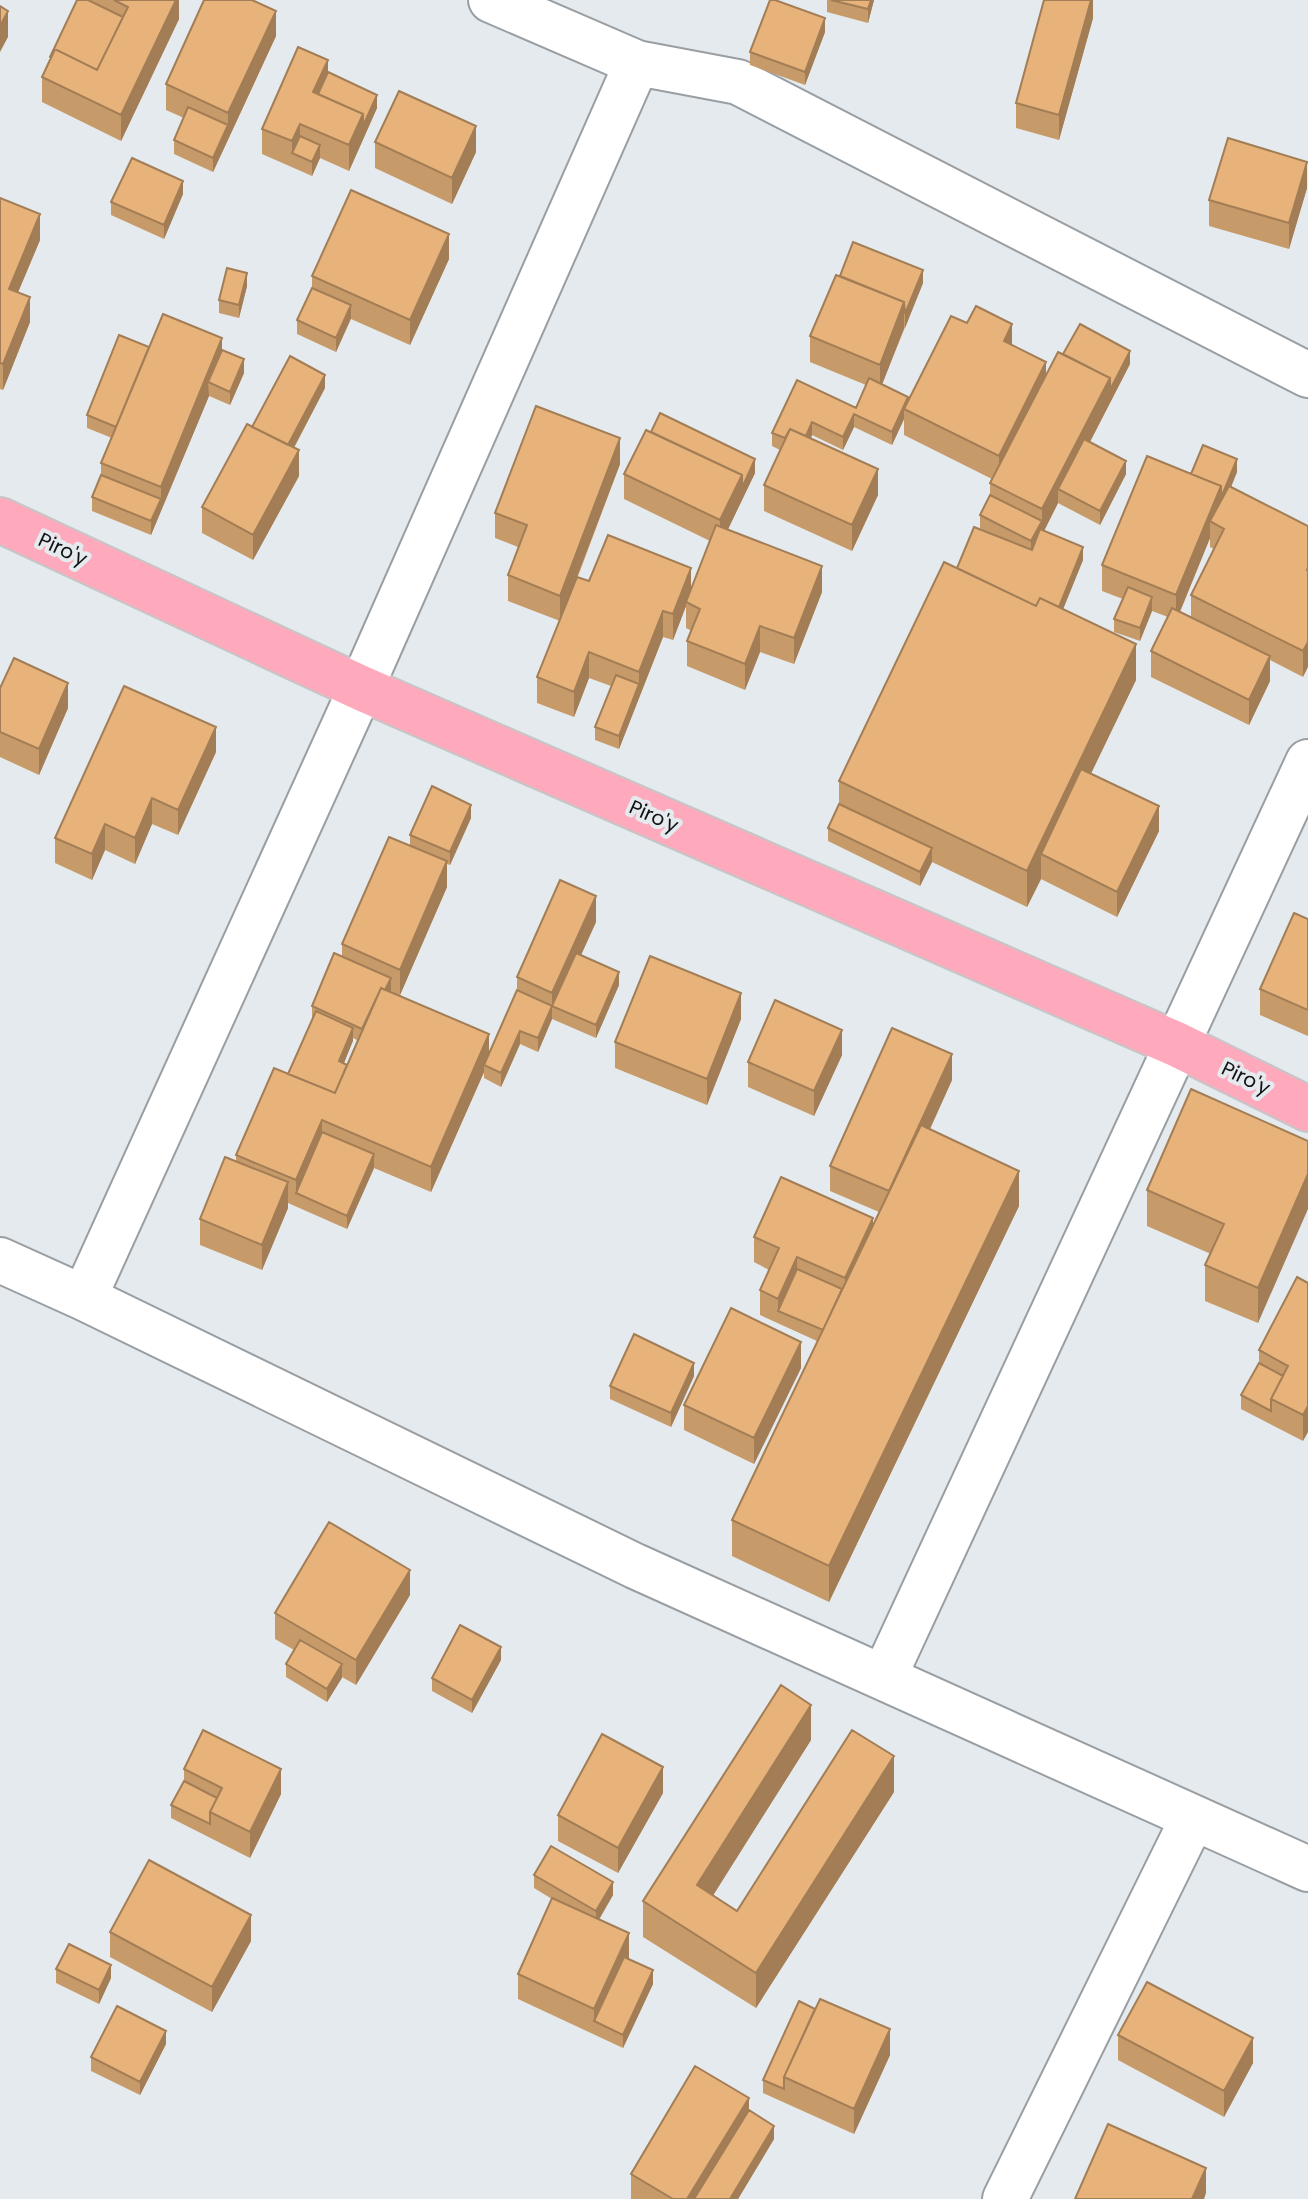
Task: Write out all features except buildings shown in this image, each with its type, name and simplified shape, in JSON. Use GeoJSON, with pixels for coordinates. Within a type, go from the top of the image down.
{"type":"FeatureCollection","features":[{"type":"Feature","properties":{"kind":"main road","name":"Piro'y"},"geometry":{"type":"LineString","coordinates":[[0,520],[361,688],[1176,1044],[1308,1109]]}},
{"type":"Feature","properties":{"kind":"street"},"geometry":{"type":"LineString","coordinates":[[491,0],[637,63],[738,82],[1308,375]]}},
{"type":"Feature","properties":{"kind":"street"},"geometry":{"type":"LineString","coordinates":[[84,1298],[361,688],[637,63]]}},
{"type":"Feature","properties":{"kind":"street"},"geometry":{"type":"LineString","coordinates":[[884,1677],[1308,762]]}},
{"type":"Feature","properties":{"kind":"street"},"geometry":{"type":"LineString","coordinates":[[0,1260],[635,1566],[1308,1869]]}},
{"type":"Feature","properties":{"kind":"street"},"geometry":{"type":"LineString","coordinates":[[1005,2199],[1193,1818]]}}]}
